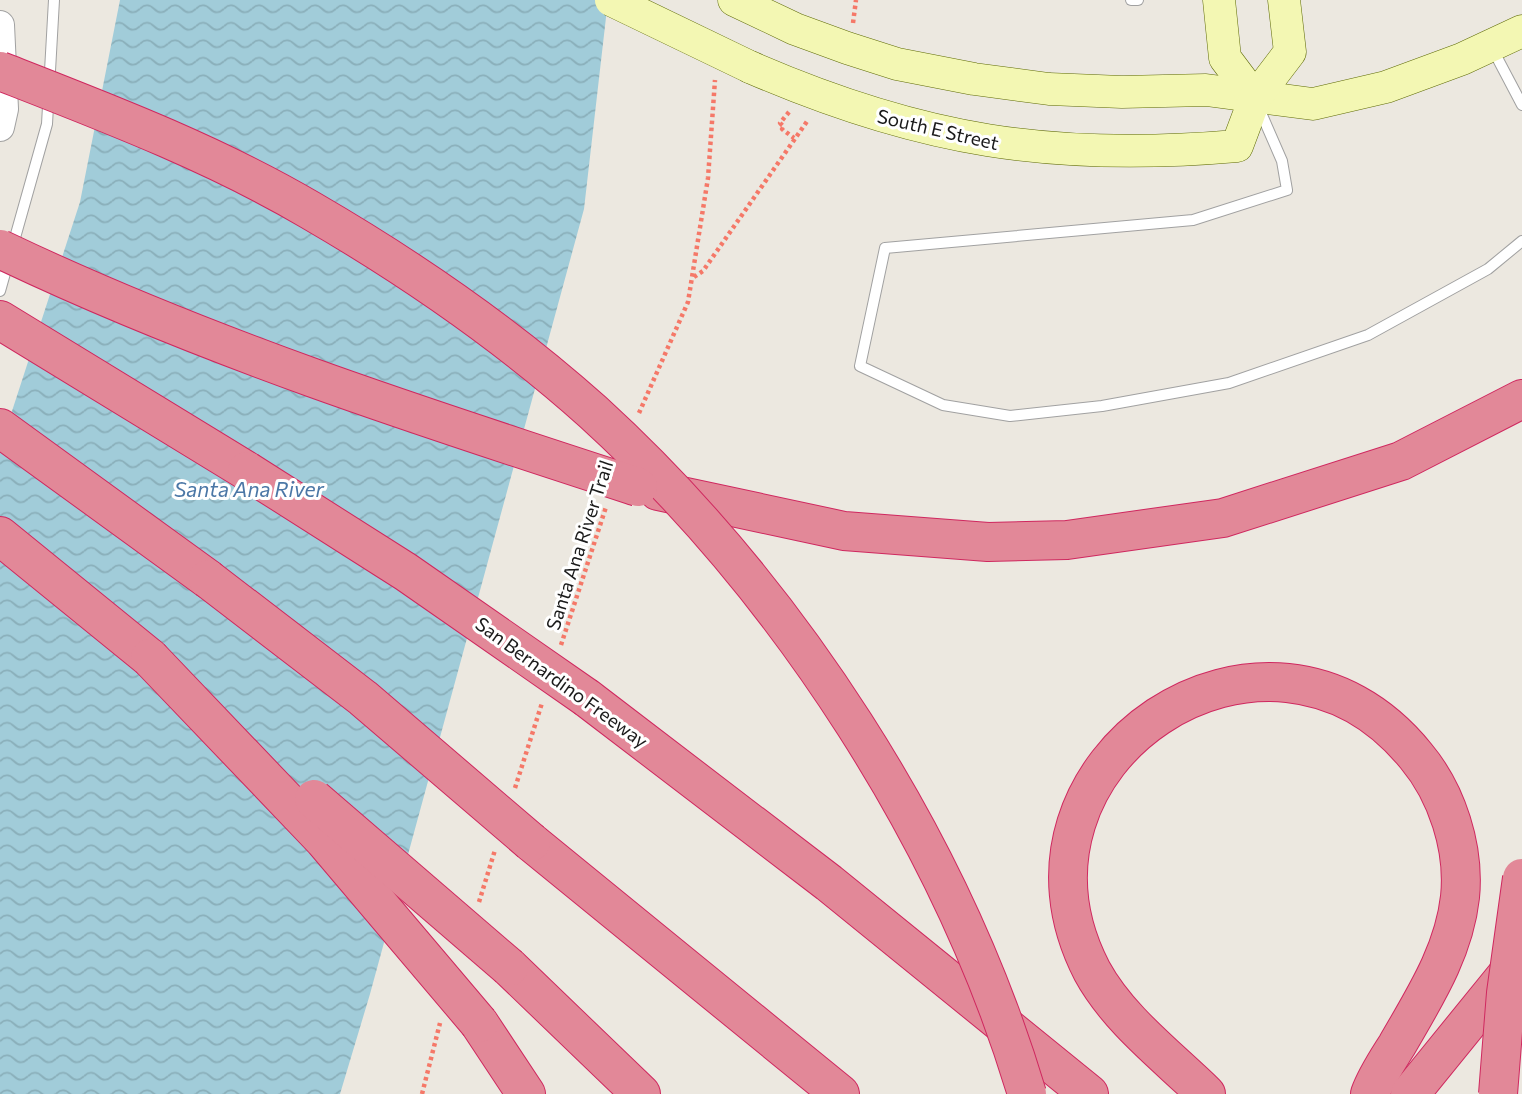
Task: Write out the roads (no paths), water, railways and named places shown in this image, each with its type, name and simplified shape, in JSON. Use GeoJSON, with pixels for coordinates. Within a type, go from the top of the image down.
{"type":"FeatureCollection","features":[{"type":"Feature","properties":{"kind":"highway"},"geometry":{"type":"LineString","coordinates":[[0,71],[107,113],[307,208],[408,270],[527,357],[592,412],[653,470],[709,532],[800,646],[863,740],[950,901],[978,963],[1027,1094]]}},
{"type":"Feature","properties":{"kind":"highway"},"geometry":{"type":"LineString","coordinates":[[0,249],[72,284],[279,367],[638,487],[770,518],[844,531],[909,538],[988,542],[1067,540],[1223,518],[1401,461],[1522,399]]}},
{"type":"Feature","properties":{"kind":"highway","name":"San Bernardino Freeway"},"geometry":{"type":"LineString","coordinates":[[0,320],[165,419],[406,572],[587,698],[829,883],[1089,1094]]}},
{"type":"Feature","properties":{"kind":"highway"},"geometry":{"type":"LineString","coordinates":[[0,428],[208,579],[363,698],[514,843],[839,1094]]}},
{"type":"Feature","properties":{"kind":"highway"},"geometry":{"type":"LineString","coordinates":[[0,536],[150,658],[509,967],[641,1094]]}},
{"type":"Feature","properties":{"kind":"highway"},"geometry":{"type":"LineString","coordinates":[[150,658],[324,840],[479,1023],[526,1094]]}},
{"type":"Feature","properties":{"kind":"highway"},"geometry":{"type":"LineString","coordinates":[[1206,1094],[1122,1013],[1093,972],[1075,927],[1069,877],[1074,833],[1088,791],[1113,755],[1143,725],[1184,700],[1229,686],[1274,682],[1309,687],[1343,699],[1377,718],[1406,744],[1430,773],[1448,809],[1458,852],[1460,895],[1450,945],[1433,983],[1370,1094]]}},
{"type":"Feature","properties":{"kind":"highway"},"geometry":{"type":"LineString","coordinates":[[1498,1094],[1506,993],[1522,878]]}},
{"type":"Feature","properties":{"kind":"highway"},"geometry":{"type":"LineString","coordinates":[[1410,1094],[1522,956]]}},
{"type":"Feature","properties":{"kind":"main road","name":"South E Street"},"geometry":{"type":"LineString","coordinates":[[611,0],[750,68],[808,93],[898,123],[991,143],[1066,151],[1165,152],[1237,146],[1255,98]]}},
{"type":"Feature","properties":{"kind":"main road"},"geometry":{"type":"LineString","coordinates":[[1219,0],[1225,58],[1255,98]]}},
{"type":"Feature","properties":{"kind":"main road"},"geometry":{"type":"LineString","coordinates":[[1255,98],[1290,52],[1284,0]]}},
{"type":"Feature","properties":{"kind":"main road"},"geometry":{"type":"LineString","coordinates":[[745,5],[847,48],[897,64],[974,79],[1048,89],[1122,92],[1206,90],[1313,104],[1386,87],[1522,31]]}},
{"type":"Feature","properties":{"kind":"street"},"geometry":{"type":"LineString","coordinates":[[0,25],[4,109],[0,127]]}},
{"type":"Feature","properties":{"kind":"lane"},"geometry":{"type":"LineString","coordinates":[[0,291],[47,124],[54,0]]}},
{"type":"Feature","properties":{"kind":"lane"},"geometry":{"type":"LineString","coordinates":[[1131,0],[1138,0]]}},
{"type":"Feature","properties":{"kind":"lane"},"geometry":{"type":"LineString","coordinates":[[1490,46],[1522,105]]}},
{"type":"Feature","properties":{"kind":"lane"},"geometry":{"type":"LineString","coordinates":[[1255,98],[1282,161],[1287,190],[1193,219],[885,248],[860,366],[943,405],[1010,416],[1102,406],[1229,383],[1368,335],[1488,270],[1522,241]]}},
{"type":"Feature","properties":{"kind":"water","name":"Santa Ana River"},"geometry":{"type":"Polygon","coordinates":[[[120,0],[608,0],[584,209],[370,994],[340,1094],[0,1094],[0,448],[80,202],[120,0]]]}}]}
